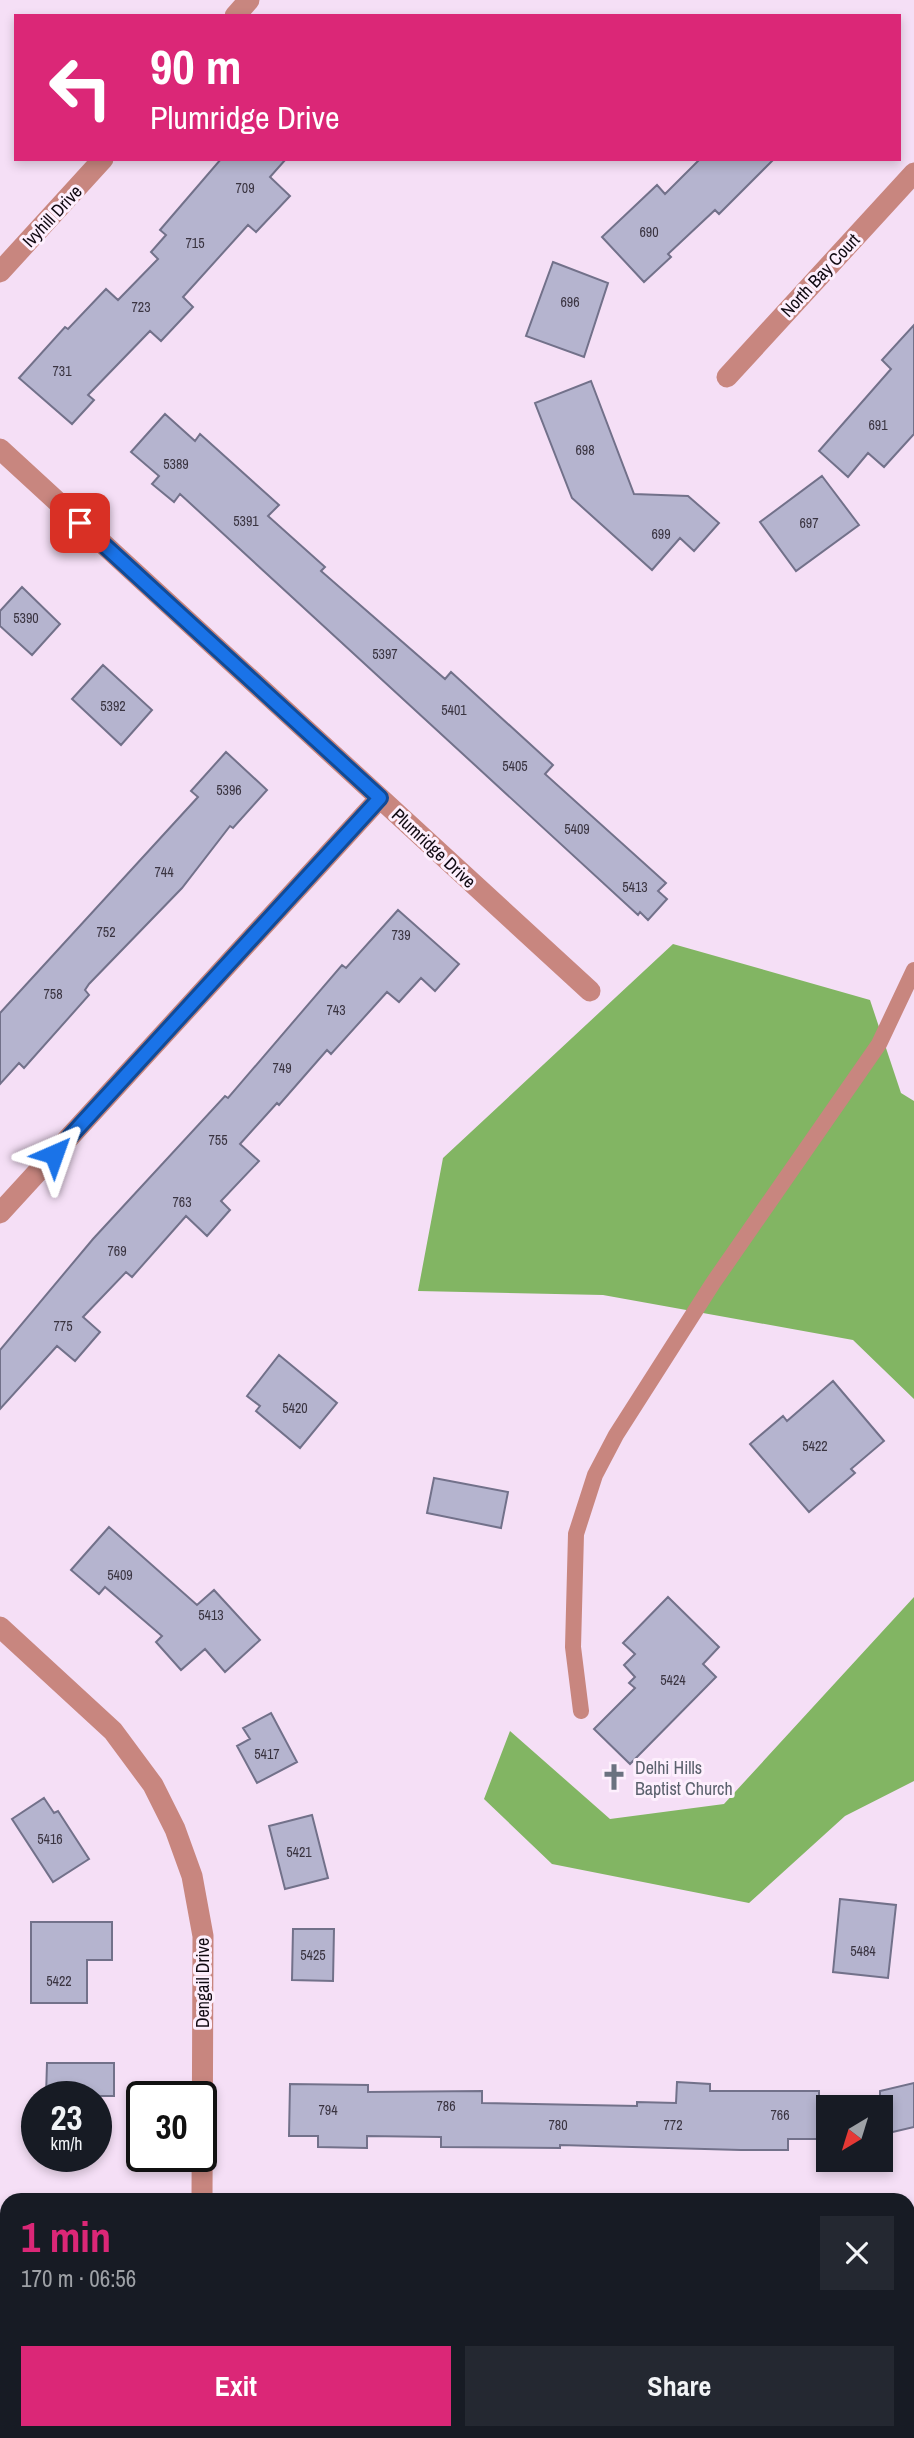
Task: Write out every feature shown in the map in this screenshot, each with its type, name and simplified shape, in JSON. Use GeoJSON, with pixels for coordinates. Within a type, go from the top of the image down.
{"type":"FeatureCollection","features":[{"type":"Feature","properties":{"kind":"street"},"geometry":{"type":"LineString","coordinates":[[237,14],[249,0]]}},
{"type":"Feature","properties":{"kind":"street","name":"Ivyhill Drive"},"geometry":{"type":"LineString","coordinates":[[0,272],[101,161]]}},
{"type":"Feature","properties":{"kind":"street","name":"North Bay Court"},"geometry":{"type":"LineString","coordinates":[[727,377],[914,173]]}},
{"type":"Feature","properties":{"kind":"street","name":"Plumridge Drive"},"geometry":{"type":"LineString","coordinates":[[0,449],[590,991]]}},
{"type":"Feature","properties":{"kind":"street"},"geometry":{"type":"LineString","coordinates":[[0,1213],[380,798]]}},
{"type":"Feature","properties":{"kind":"street","name":"Dengail Drive"},"geometry":{"type":"LineString","coordinates":[[0,1627],[113,1731],[153,1785],[175,1829],[192,1876],[203,1936],[202,2193]]}},
{"type":"Feature","properties":{"kind":"lane"},"geometry":{"type":"LineString","coordinates":[[581,1712],[573,1647],[576,1534],[596,1475],[615,1435],[713,1283],[878,1044],[914,970]]}},
{"type":"Feature","properties":{"kind":"green space"},"geometry":{"type":"Polygon","coordinates":[[[673,944],[870,1000],[901,1093],[914,1101],[914,1399],[853,1340],[603,1295],[418,1291],[443,1158],[673,944]]]}},
{"type":"Feature","properties":{"kind":"green space"},"geometry":{"type":"Polygon","coordinates":[[[914,1597],[914,1781],[845,1816],[749,1903],[552,1864],[484,1799],[510,1731],[610,1819],[724,1804],[914,1597]]]}},
{"type":"Feature","properties":{"kind":"building"},"geometry":{"type":"Polygon","coordinates":[[[219,161],[284,161],[270,177],[290,196],[256,232],[248,225],[183,297],[193,307],[161,341],[150,331],[88,395],[94,400],[72,424],[19,378],[65,327],[68,329],[106,289],[118,300],[158,259],[151,252],[166,235],[160,230],[219,161]]]}},
{"type":"Feature","properties":{"kind":"building"},"geometry":{"type":"Polygon","coordinates":[[[698,161],[772,161],[719,214],[715,210],[668,254],[671,257],[644,282],[602,237],[657,185],[665,194],[698,161]]]}},
{"type":"Feature","properties":{"kind":"building"},"geometry":{"type":"Polygon","coordinates":[[[553,262],[608,283],[584,357],[526,336],[553,262]]]}},
{"type":"Feature","properties":{"kind":"building"},"geometry":{"type":"Polygon","coordinates":[[[914,325],[914,434],[884,467],[868,453],[848,477],[819,451],[891,369],[882,360],[914,325]]]}},
{"type":"Feature","properties":{"kind":"building"},"geometry":{"type":"Polygon","coordinates":[[[591,381],[634,494],[688,496],[719,523],[694,551],[680,538],[652,570],[572,498],[535,403],[591,381]]]}},
{"type":"Feature","properties":{"kind":"building"},"geometry":{"type":"Polygon","coordinates":[[[165,414],[195,441],[200,434],[279,505],[268,516],[325,567],[321,571],[445,679],[451,672],[553,765],[545,774],[666,883],[658,891],[667,899],[648,920],[640,912],[638,915],[180,494],[174,502],[152,484],[159,476],[131,452],[165,414]]]}},
{"type":"Feature","properties":{"kind":"building"},"geometry":{"type":"Polygon","coordinates":[[[822,476],[859,525],[796,571],[760,522],[822,476]]]}},
{"type":"Feature","properties":{"kind":"building"},"geometry":{"type":"Polygon","coordinates":[[[22,587],[60,624],[32,655],[0,626],[0,611],[22,587]]]}},
{"type":"Feature","properties":{"kind":"building"},"geometry":{"type":"Polygon","coordinates":[[[103,665],[152,710],[121,745],[72,699],[103,665]]]}},
{"type":"Feature","properties":{"kind":"building"},"geometry":{"type":"Polygon","coordinates":[[[226,752],[267,790],[233,828],[230,826],[182,888],[89,984],[85,990],[89,995],[24,1068],[19,1063],[0,1084],[0,1013],[198,797],[191,791],[226,752]]]}},
{"type":"Feature","properties":{"kind":"building"},"geometry":{"type":"Polygon","coordinates":[[[398,910],[459,964],[435,991],[421,978],[399,1002],[387,992],[331,1054],[327,1050],[279,1105],[277,1103],[240,1144],[259,1161],[221,1201],[230,1210],[207,1236],[186,1216],[132,1277],[126,1272],[83,1317],[100,1332],[75,1361],[57,1346],[0,1409],[0,1350],[93,1239],[225,1096],[228,1098],[342,965],[346,968],[398,910]]]}},
{"type":"Feature","properties":{"kind":"building"},"geometry":{"type":"Polygon","coordinates":[[[279,1355],[337,1403],[300,1448],[256,1411],[260,1406],[247,1396],[279,1355]]]}},
{"type":"Feature","properties":{"kind":"building"},"geometry":{"type":"Polygon","coordinates":[[[833,1381],[884,1441],[851,1469],[855,1473],[809,1512],[750,1444],[783,1416],[787,1421],[833,1381]]]}},
{"type":"Feature","properties":{"kind":"building"},"geometry":{"type":"Polygon","coordinates":[[[434,1478],[508,1492],[501,1528],[427,1513],[434,1478]]]}},
{"type":"Feature","properties":{"kind":"building"},"geometry":{"type":"Polygon","coordinates":[[[109,1527],[197,1605],[214,1590],[260,1640],[225,1672],[205,1649],[181,1670],[156,1642],[162,1636],[105,1587],[99,1594],[71,1570],[109,1527]]]}},
{"type":"Feature","properties":{"kind":"building"},"geometry":{"type":"Polygon","coordinates":[[[668,1597],[719,1647],[703,1664],[716,1677],[630,1764],[594,1729],[635,1688],[629,1683],[635,1677],[624,1665],[635,1654],[623,1643],[668,1597]]]}},
{"type":"Feature","properties":{"kind":"building"},"geometry":{"type":"Polygon","coordinates":[[[271,1713],[297,1762],[257,1783],[237,1746],[250,1739],[243,1728],[271,1713]]]}},
{"type":"Feature","properties":{"kind":"building"},"geometry":{"type":"Polygon","coordinates":[[[44,1798],[54,1813],[58,1811],[89,1859],[53,1882],[12,1819],[44,1798]]]}},
{"type":"Feature","properties":{"kind":"building"},"geometry":{"type":"Polygon","coordinates":[[[312,1815],[328,1878],[285,1889],[269,1826],[312,1815]]]}},
{"type":"Feature","properties":{"kind":"building"},"geometry":{"type":"Polygon","coordinates":[[[840,1899],[896,1905],[888,1978],[833,1972],[840,1899]]]}},
{"type":"Feature","properties":{"kind":"building"},"geometry":{"type":"Polygon","coordinates":[[[31,1922],[112,1922],[112,1960],[87,1960],[87,2003],[31,2003],[31,1922]]]}},
{"type":"Feature","properties":{"kind":"building"},"geometry":{"type":"Polygon","coordinates":[[[293,1929],[334,1929],[333,1981],[292,1980],[293,1929]]]}},
{"type":"Feature","properties":{"kind":"building"},"geometry":{"type":"Polygon","coordinates":[[[47,2063],[114,2063],[114,2096],[112,2081],[46,2081],[47,2063]]]}},
{"type":"Feature","properties":{"kind":"building"},"geometry":{"type":"Polygon","coordinates":[[[677,2082],[710,2084],[710,2091],[819,2091],[819,2095],[816,2095],[816,2139],[788,2139],[788,2150],[741,2150],[560,2145],[560,2148],[441,2147],[441,2137],[367,2136],[367,2148],[318,2147],[318,2136],[289,2136],[290,2084],[368,2085],[368,2092],[482,2091],[482,2103],[637,2106],[637,2102],[676,2103],[677,2082]]]}},
{"type":"Feature","properties":{"kind":"building"},"geometry":{"type":"Polygon","coordinates":[[[914,2083],[914,2127],[893,2132],[893,2095],[880,2095],[880,2091],[914,2083]]]}},
{"type":"Feature","properties":{"kind":"place","name":"Delhi Hills Baptist Church"},"geometry":{"type":"Point","coordinates":[614,1777]}},
{"type":"Feature","properties":{"kind":"route"},"geometry":{"type":"LineString","coordinates":[[54,1154],[380,798],[80,523]]}}]}
